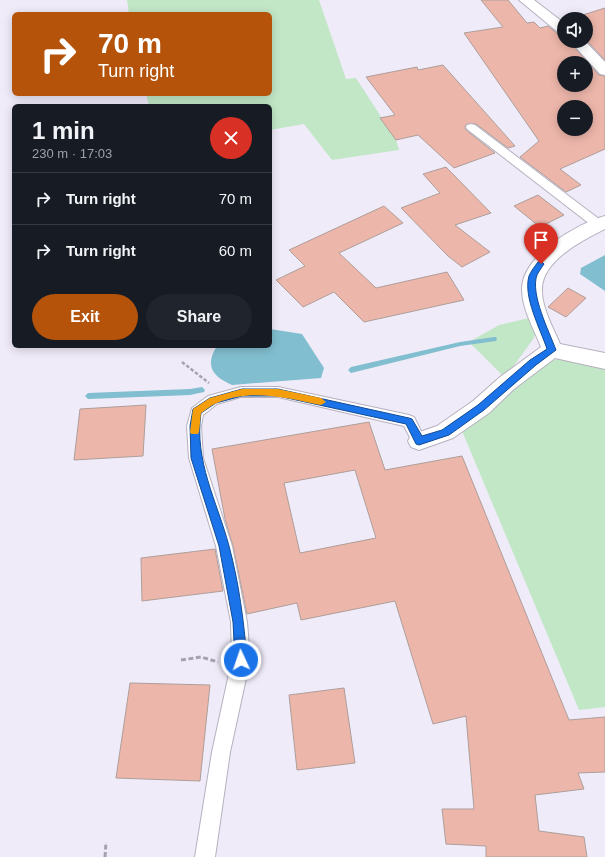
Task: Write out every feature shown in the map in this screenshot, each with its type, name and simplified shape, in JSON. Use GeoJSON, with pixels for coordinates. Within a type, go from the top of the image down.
{"type":"FeatureCollection","features":[{"type":"Feature","properties":{"kind":"street"},"geometry":{"type":"LineString","coordinates":[[526,0],[557,24]]}},
{"type":"Feature","properties":{"kind":"street"},"geometry":{"type":"LineString","coordinates":[[584,48],[605,71]]}},
{"type":"Feature","properties":{"kind":"street"},"geometry":{"type":"LineString","coordinates":[[552,350],[533,299],[531,287],[534,275],[541,264],[558,249],[602,224]]}},
{"type":"Feature","properties":{"kind":"street"},"geometry":{"type":"LineString","coordinates":[[419,441],[445,432],[481,407],[533,362],[552,350],[605,361]]}},
{"type":"Feature","properties":{"kind":"lane"},"geometry":{"type":"LineString","coordinates":[[471,127],[602,224]]}},
{"type":"Feature","properties":{"kind":"lane"},"geometry":{"type":"LineString","coordinates":[[204,857],[221,752],[241,660],[239,622],[224,546],[196,458],[194,426],[196,412],[213,400],[242,392],[278,392],[409,421],[419,441]]}},
{"type":"Feature","properties":{"kind":"path"},"geometry":{"type":"LineString","coordinates":[[182,362],[226,397]]}},
{"type":"Feature","properties":{"kind":"path"},"geometry":{"type":"LineString","coordinates":[[181,660],[201,657],[217,661],[238,671]]}},
{"type":"Feature","properties":{"kind":"path"},"geometry":{"type":"LineString","coordinates":[[105,857],[106,842]]}},
{"type":"Feature","properties":{"kind":"green space"},"geometry":{"type":"Polygon","coordinates":[[[127,0],[319,0],[346,79],[356,78],[396,140],[399,150],[332,160],[304,124],[272,130],[272,104],[148,104],[146,96],[272,96],[272,12],[129,12],[127,0]]]}},
{"type":"Feature","properties":{"kind":"green space"},"geometry":{"type":"Polygon","coordinates":[[[529,318],[536,329],[534,338],[505,378],[469,342],[499,325],[529,318]]]}},
{"type":"Feature","properties":{"kind":"green space"},"geometry":{"type":"Polygon","coordinates":[[[559,359],[577,359],[605,367],[605,707],[579,710],[462,431],[533,371],[546,362],[559,359]]]}},
{"type":"Feature","properties":{"kind":"water"},"geometry":{"type":"Polygon","coordinates":[[[605,255],[605,291],[580,274],[581,268],[605,255]]]}},
{"type":"Feature","properties":{"kind":"water"},"geometry":{"type":"Polygon","coordinates":[[[272,329],[302,334],[324,368],[321,378],[232,385],[225,382],[212,370],[211,359],[216,348],[272,348],[272,329]]]}},
{"type":"Feature","properties":{"kind":"building"},"geometry":{"type":"Polygon","coordinates":[[[481,0],[508,0],[527,23],[534,22],[540,28],[548,26],[557,33],[557,48],[575,48],[582,56],[557,56],[557,92],[593,92],[593,68],[599,75],[605,76],[605,149],[560,169],[581,185],[566,192],[520,157],[539,141],[464,33],[503,27],[481,0]]]}},
{"type":"Feature","properties":{"kind":"building"},"geometry":{"type":"Polygon","coordinates":[[[605,8],[605,60],[593,47],[592,12],[605,8]]]}},
{"type":"Feature","properties":{"kind":"building"},"geometry":{"type":"Polygon","coordinates":[[[443,65],[515,146],[508,148],[476,124],[467,124],[465,126],[466,130],[495,153],[454,168],[418,135],[396,140],[380,118],[395,115],[366,77],[417,67],[418,70],[443,65]]]}},
{"type":"Feature","properties":{"kind":"building"},"geometry":{"type":"Polygon","coordinates":[[[446,167],[491,213],[455,225],[490,252],[462,267],[448,256],[401,208],[440,193],[423,174],[446,167]]]}},
{"type":"Feature","properties":{"kind":"building"},"geometry":{"type":"Polygon","coordinates":[[[538,195],[564,215],[540,227],[514,206],[538,195]]]}},
{"type":"Feature","properties":{"kind":"building"},"geometry":{"type":"Polygon","coordinates":[[[384,206],[403,223],[339,253],[376,288],[447,272],[464,300],[364,322],[334,292],[303,307],[276,280],[305,266],[289,250],[384,206]]]}},
{"type":"Feature","properties":{"kind":"building"},"geometry":{"type":"Polygon","coordinates":[[[568,288],[586,298],[566,317],[548,307],[568,288]]]}},
{"type":"Feature","properties":{"kind":"building"},"geometry":{"type":"Polygon","coordinates":[[[146,405],[143,456],[74,460],[80,409],[146,405]]]}},
{"type":"Feature","properties":{"kind":"building"},"geometry":{"type":"Polygon","coordinates":[[[369,422],[385,470],[462,456],[569,720],[605,717],[605,772],[578,773],[584,789],[535,795],[539,831],[584,837],[587,857],[486,857],[486,846],[446,844],[442,809],[474,809],[466,716],[433,724],[395,601],[301,620],[297,603],[247,614],[233,546],[225,519],[212,449],[369,422]],[[355,470],[284,483],[300,553],[376,538],[355,470]]]}},
{"type":"Feature","properties":{"kind":"building"},"geometry":{"type":"Polygon","coordinates":[[[215,549],[223,591],[142,601],[141,558],[215,549]]]}},
{"type":"Feature","properties":{"kind":"building"},"geometry":{"type":"Polygon","coordinates":[[[130,683],[210,685],[200,781],[116,778],[130,683]]]}},
{"type":"Feature","properties":{"kind":"building"},"geometry":{"type":"Polygon","coordinates":[[[344,688],[355,763],[297,770],[289,695],[344,688]]]}},
{"type":"Feature","properties":{"kind":"waterway"},"geometry":{"type":"LineString","coordinates":[[351,370],[460,344],[494,339]]}},
{"type":"Feature","properties":{"kind":"waterway"},"geometry":{"type":"LineString","coordinates":[[88,396],[190,392],[202,390]]}},
{"type":"Feature","properties":{"kind":"slow traffic"},"geometry":{"type":"LineString","coordinates":[[195,432],[194,426],[196,412],[213,400],[242,392],[278,392],[321,402]]}},
{"type":"Feature","properties":{"kind":"route"},"geometry":{"type":"LineString","coordinates":[[241,660],[239,622],[224,546],[196,458],[194,426],[196,412],[213,400],[242,392],[278,392],[409,421],[419,441],[445,432],[481,407],[533,362],[552,350],[533,299],[531,287],[534,275],[541,264]]}}]}
